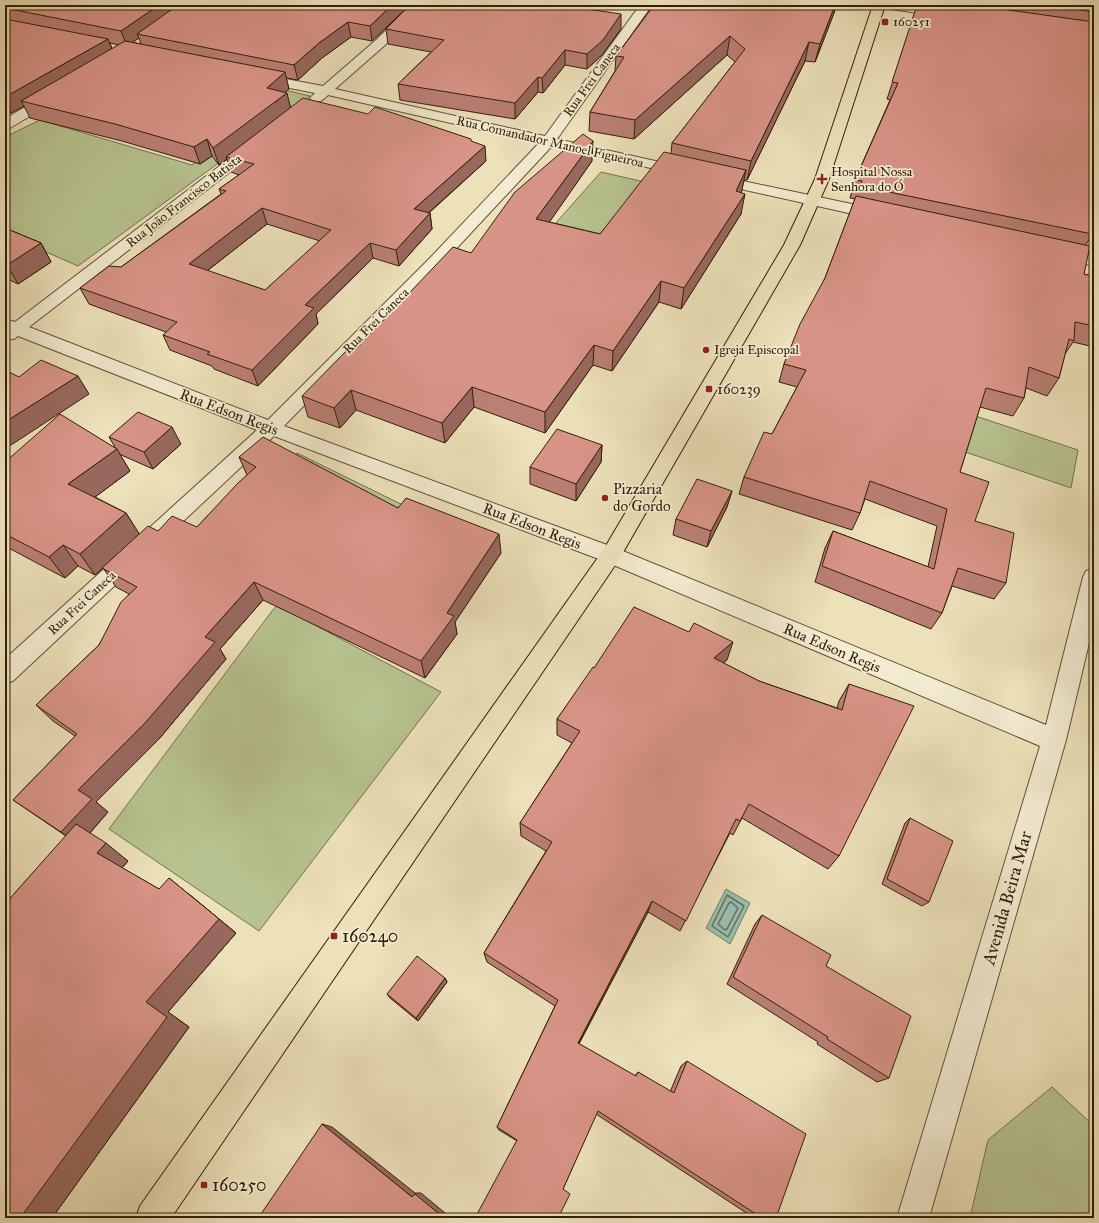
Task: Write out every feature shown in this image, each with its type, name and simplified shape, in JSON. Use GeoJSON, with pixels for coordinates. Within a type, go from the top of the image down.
{"type":"FeatureCollection","features":[{"type":"Feature","properties":{"kind":"main road"},"geometry":{"type":"LineString","coordinates":[[152,1218],[611,556],[638,507],[792,245],[822,179],[879,5]]}},
{"type":"Feature","properties":{"kind":"street"},"geometry":{"type":"LineString","coordinates":[[307,106],[380,43],[419,5]]}},
{"type":"Feature","properties":{"kind":"street","name":"Rua Frei Caneca"},"geometry":{"type":"LineString","coordinates":[[5,674],[271,428],[435,262],[549,141],[646,5]]}},
{"type":"Feature","properties":{"kind":"street"},"geometry":{"type":"LineString","coordinates":[[884,5],[954,15]]}},
{"type":"Feature","properties":{"kind":"street","name":"Rua Comandador Manoel Figueiroa"},"geometry":{"type":"LineString","coordinates":[[250,76],[326,91],[891,218]]}},
{"type":"Feature","properties":{"kind":"street"},"geometry":{"type":"LineString","coordinates":[[5,125],[60,93]]}},
{"type":"Feature","properties":{"kind":"street","name":"Rua João Francisco Batista"},"geometry":{"type":"LineString","coordinates":[[9,330],[263,140]]}},
{"type":"Feature","properties":{"kind":"street"},"geometry":{"type":"LineString","coordinates":[[1047,251],[1094,261]]}},
{"type":"Feature","properties":{"kind":"street","name":"Rua Edson Regis"},"geometry":{"type":"LineString","coordinates":[[9,330],[611,556],[1054,740]]}},
{"type":"Feature","properties":{"kind":"street","name":"Avenida Beira Mar"},"geometry":{"type":"LineString","coordinates":[[913,1218],[1054,740],[1094,577]]}},
{"type":"Feature","properties":{"kind":"green space"},"geometry":{"type":"Polygon","coordinates":[[[252,82],[310,96],[78,266],[5,234],[5,137],[40,120],[192,165],[274,102],[252,82]]]}},
{"type":"Feature","properties":{"kind":"green space"},"geometry":{"type":"Polygon","coordinates":[[[601,172],[653,184],[611,238],[546,234],[601,172]]]}},
{"type":"Feature","properties":{"kind":"green space"},"geometry":{"type":"Polygon","coordinates":[[[903,392],[1078,450],[1071,488],[886,425],[903,392]]]}},
{"type":"Feature","properties":{"kind":"green space"},"geometry":{"type":"Polygon","coordinates":[[[297,453],[413,510],[309,622],[441,692],[259,931],[109,829],[272,611],[361,505],[285,465],[297,453]]]}},
{"type":"Feature","properties":{"kind":"green space"},"geometry":{"type":"Polygon","coordinates":[[[1052,1087],[1094,1126],[1094,1218],[970,1218],[988,1140],[1052,1087]]]}},
{"type":"Feature","properties":{"kind":"water"},"geometry":{"type":"Polygon","coordinates":[[[726,889],[750,903],[730,944],[706,928],[726,889]]]}},
{"type":"Feature","properties":{"kind":"building"},"geometry":{"type":"Polygon","coordinates":[[[5,5],[159,5],[121,31],[5,8],[5,5]]]}},
{"type":"Feature","properties":{"kind":"building"},"geometry":{"type":"Polygon","coordinates":[[[178,5],[392,5],[370,26],[348,22],[319,43],[294,65],[137,34],[178,5]]]}},
{"type":"Feature","properties":{"kind":"building"},"geometry":{"type":"Polygon","coordinates":[[[410,5],[581,5],[580,8],[621,14],[603,40],[587,54],[565,50],[542,78],[538,77],[515,103],[398,84],[444,40],[386,29],[410,5]]]}},
{"type":"Feature","properties":{"kind":"building"},"geometry":{"type":"Polygon","coordinates":[[[654,5],[835,5],[820,44],[809,42],[751,161],[672,143],[745,49],[730,36],[635,120],[590,112],[624,57],[616,56],[654,5]]]}},
{"type":"Feature","properties":{"kind":"building"},"geometry":{"type":"Polygon","coordinates":[[[920,5],[973,5],[1094,22],[1094,227],[1092,234],[860,186],[862,181],[855,180],[898,83],[892,82],[916,8],[920,9],[920,5]]]}},
{"type":"Feature","properties":{"kind":"building"},"geometry":{"type":"Polygon","coordinates":[[[1046,5],[1094,5],[1094,12],[1046,5]]]}},
{"type":"Feature","properties":{"kind":"building"},"geometry":{"type":"Polygon","coordinates":[[[5,19],[108,39],[5,97],[5,19]]]}},
{"type":"Feature","properties":{"kind":"building"},"geometry":{"type":"Polygon","coordinates":[[[125,41],[285,72],[267,88],[287,93],[213,148],[207,139],[194,147],[115,124],[21,101],[125,41]]]}},
{"type":"Feature","properties":{"kind":"building"},"geometry":{"type":"Polygon","coordinates":[[[303,98],[368,114],[375,107],[471,139],[471,141],[485,146],[414,209],[430,213],[396,250],[370,243],[305,305],[314,308],[252,370],[207,354],[210,352],[163,335],[177,322],[80,288],[109,266],[121,267],[226,191],[219,189],[254,164],[226,157],[303,98]],[[262,208],[189,264],[265,290],[331,230],[262,208]]]}},
{"type":"Feature","properties":{"kind":"building"},"geometry":{"type":"Polygon","coordinates":[[[583,134],[593,141],[536,219],[600,234],[664,152],[746,170],[736,191],[745,194],[684,288],[661,281],[613,351],[594,345],[545,412],[472,387],[442,423],[351,390],[334,408],[302,396],[349,348],[355,350],[453,247],[471,253],[515,192],[583,134]]]}},
{"type":"Feature","properties":{"kind":"building"},"geometry":{"type":"Polygon","coordinates":[[[856,196],[1090,246],[1084,274],[1094,277],[1094,326],[1075,322],[1074,341],[1069,339],[1059,378],[1029,367],[1024,398],[986,388],[960,472],[989,482],[975,521],[1014,533],[1006,583],[958,568],[942,613],[822,566],[833,531],[934,569],[947,509],[870,481],[860,513],[744,477],[764,432],[772,434],[806,370],[784,364],[800,324],[825,278],[856,196]]]}},
{"type":"Feature","properties":{"kind":"building"},"geometry":{"type":"Polygon","coordinates":[[[5,228],[41,243],[5,265],[5,228]]]}},
{"type":"Feature","properties":{"kind":"building"},"geometry":{"type":"Polygon","coordinates":[[[41,360],[78,376],[5,422],[5,370],[19,377],[41,360]]]}},
{"type":"Feature","properties":{"kind":"building"},"geometry":{"type":"Polygon","coordinates":[[[138,412],[172,427],[144,452],[109,437],[138,412]]]}},
{"type":"Feature","properties":{"kind":"building"},"geometry":{"type":"Polygon","coordinates":[[[60,414],[117,449],[68,484],[126,513],[80,554],[63,545],[49,557],[5,534],[5,462],[60,414]]]}},
{"type":"Feature","properties":{"kind":"building"},"geometry":{"type":"Polygon","coordinates":[[[557,429],[602,445],[576,484],[530,467],[557,429]]]}},
{"type":"Feature","properties":{"kind":"building"},"geometry":{"type":"Polygon","coordinates":[[[263,437],[398,508],[406,498],[499,534],[447,613],[454,616],[421,661],[254,582],[205,637],[215,642],[145,723],[78,790],[92,799],[61,832],[13,800],[77,734],[36,705],[99,645],[121,602],[137,587],[102,568],[148,526],[158,531],[172,516],[197,527],[238,483],[256,467],[239,457],[263,437]]]}},
{"type":"Feature","properties":{"kind":"building"},"geometry":{"type":"Polygon","coordinates":[[[697,479],[732,491],[711,531],[676,519],[697,479]]]}},
{"type":"Feature","properties":{"kind":"building"},"geometry":{"type":"Polygon","coordinates":[[[634,607],[689,632],[694,623],[733,642],[714,658],[759,681],[842,710],[849,684],[914,706],[839,856],[749,804],[740,821],[736,819],[686,921],[652,901],[578,1043],[636,1076],[638,1072],[674,1093],[687,1061],[806,1134],[776,1218],[762,1218],[598,1111],[563,1189],[570,1194],[558,1218],[475,1218],[517,1140],[497,1127],[558,1000],[484,953],[552,842],[520,823],[580,731],[557,719],[593,667],[594,668],[634,607]]]}},
{"type":"Feature","properties":{"kind":"building"},"geometry":{"type":"Polygon","coordinates":[[[910,818],[953,841],[929,902],[887,879],[910,818]]]}},
{"type":"Feature","properties":{"kind":"building"},"geometry":{"type":"Polygon","coordinates":[[[76,824],[106,843],[97,853],[159,889],[169,878],[219,919],[146,1002],[167,1017],[20,1218],[5,1218],[5,904],[76,824]]]}},
{"type":"Feature","properties":{"kind":"building"},"geometry":{"type":"Polygon","coordinates":[[[762,915],[831,955],[826,966],[911,1016],[889,1078],[827,1039],[828,1037],[733,977],[762,915]]]}},
{"type":"Feature","properties":{"kind":"building"},"geometry":{"type":"Polygon","coordinates":[[[417,956],[445,978],[416,1018],[387,994],[417,956]]]}},
{"type":"Feature","properties":{"kind":"building"},"geometry":{"type":"Polygon","coordinates":[[[322,1124],[412,1197],[415,1194],[444,1218],[260,1218],[259,1217],[322,1124]]]}},
{"type":"Feature","properties":{"kind":"place","name":"160251"},"geometry":{"type":"Point","coordinates":[885,22]}},
{"type":"Feature","properties":{"kind":"place","name":"Hospital Nossa Senhora do Ó"},"geometry":{"type":"Point","coordinates":[822,179]}},
{"type":"Feature","properties":{"kind":"place","name":"Igreja Episcopal"},"geometry":{"type":"Point","coordinates":[706,350]}},
{"type":"Feature","properties":{"kind":"place","name":"160239"},"geometry":{"type":"Point","coordinates":[709,389]}},
{"type":"Feature","properties":{"kind":"place","name":"Pizzaria do Gordo"},"geometry":{"type":"Point","coordinates":[605,498]}},
{"type":"Feature","properties":{"kind":"place","name":"160240"},"geometry":{"type":"Point","coordinates":[334,936]}},
{"type":"Feature","properties":{"kind":"place","name":"160250"},"geometry":{"type":"Point","coordinates":[204,1185]}}]}
